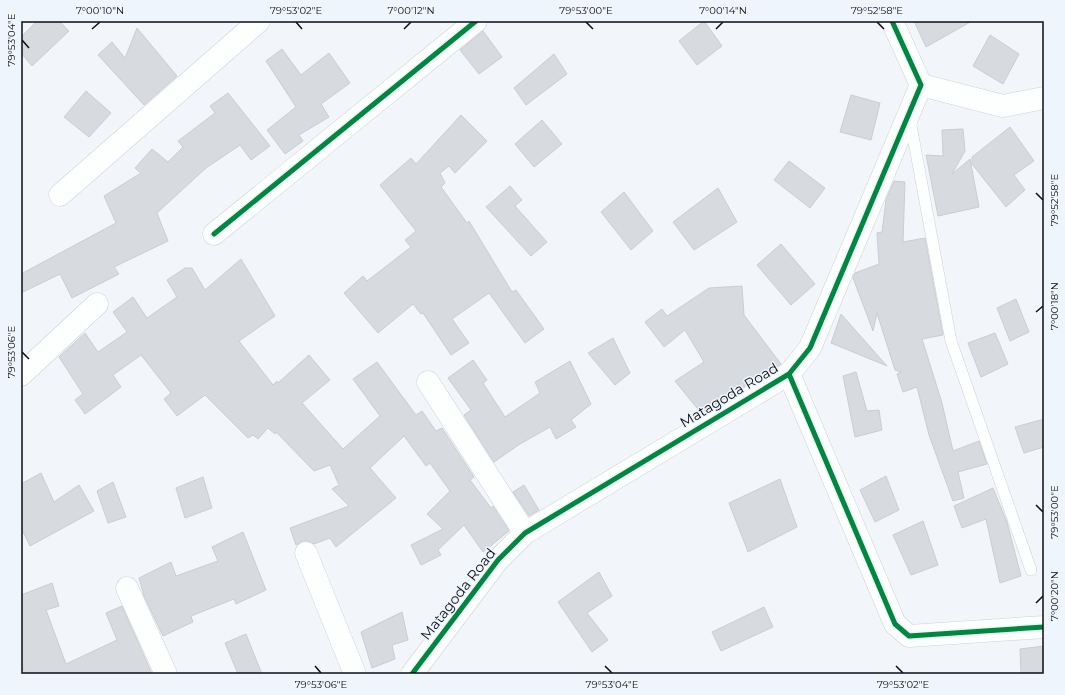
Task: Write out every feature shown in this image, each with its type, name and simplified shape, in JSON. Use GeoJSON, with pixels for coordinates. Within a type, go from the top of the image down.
{"type":"FeatureCollection","features":[{"type":"Feature","properties":{"kind":"street"},"geometry":{"type":"LineString","coordinates":[[60,195],[259,21]]}},
{"type":"Feature","properties":{"kind":"street"},"geometry":{"type":"LineString","coordinates":[[214,234],[476,21]]}},
{"type":"Feature","properties":{"kind":"street"},"geometry":{"type":"LineString","coordinates":[[892,21],[921,84],[1004,106],[1044,98]]}},
{"type":"Feature","properties":{"kind":"street","name":"Matagoda Road"},"geometry":{"type":"LineString","coordinates":[[412,674],[498,560],[525,533],[789,374],[810,348],[909,117],[921,84]]}},
{"type":"Feature","properties":{"kind":"street"},"geometry":{"type":"LineString","coordinates":[[21,375],[97,304]]}},
{"type":"Feature","properties":{"kind":"street"},"geometry":{"type":"LineString","coordinates":[[789,374],[895,624],[909,636],[1044,627]]}},
{"type":"Feature","properties":{"kind":"street"},"geometry":{"type":"LineString","coordinates":[[428,382],[525,533]]}},
{"type":"Feature","properties":{"kind":"street"},"geometry":{"type":"LineString","coordinates":[[306,553],[355,674]]}},
{"type":"Feature","properties":{"kind":"street"},"geometry":{"type":"LineString","coordinates":[[127,588],[166,674]]}},
{"type":"Feature","properties":{"kind":"lane"},"geometry":{"type":"LineString","coordinates":[[909,117],[951,341],[1030,570]]}},
{"type":"Feature","properties":{"kind":"building"},"geometry":{"type":"Polygon","coordinates":[[[37,21],[59,21],[69,31],[32,66],[21,53],[21,37],[37,21]]]}},
{"type":"Feature","properties":{"kind":"building"},"geometry":{"type":"Polygon","coordinates":[[[704,21],[722,46],[697,65],[679,41],[704,21]]]}},
{"type":"Feature","properties":{"kind":"building"},"geometry":{"type":"Polygon","coordinates":[[[914,21],[972,21],[926,47],[914,21]]]}},
{"type":"Feature","properties":{"kind":"building"},"geometry":{"type":"Polygon","coordinates":[[[137,28],[177,76],[144,105],[98,55],[112,42],[125,58],[137,28]]]}},
{"type":"Feature","properties":{"kind":"building"},"geometry":{"type":"Polygon","coordinates":[[[483,31],[502,57],[479,74],[460,50],[483,31]]]}},
{"type":"Feature","properties":{"kind":"building"},"geometry":{"type":"Polygon","coordinates":[[[990,35],[1019,54],[1003,84],[973,66],[990,35]]]}},
{"type":"Feature","properties":{"kind":"building"},"geometry":{"type":"Polygon","coordinates":[[[282,49],[301,75],[329,53],[350,83],[321,104],[329,117],[299,135],[303,141],[285,154],[267,130],[296,107],[266,61],[282,49]]]}},
{"type":"Feature","properties":{"kind":"building"},"geometry":{"type":"Polygon","coordinates":[[[554,54],[567,74],[526,105],[514,88],[554,54]]]}},
{"type":"Feature","properties":{"kind":"building"},"geometry":{"type":"Polygon","coordinates":[[[86,91],[111,113],[89,137],[64,117],[86,91]]]}},
{"type":"Feature","properties":{"kind":"building"},"geometry":{"type":"Polygon","coordinates":[[[228,93],[270,146],[251,160],[240,145],[206,168],[157,213],[168,241],[114,267],[119,274],[72,298],[60,274],[21,293],[21,274],[116,223],[104,196],[141,173],[135,168],[152,149],[168,162],[183,147],[178,141],[215,113],[210,106],[228,93]]]}},
{"type":"Feature","properties":{"kind":"building"},"geometry":{"type":"Polygon","coordinates":[[[851,95],[880,103],[871,140],[840,132],[851,95]]]}},
{"type":"Feature","properties":{"kind":"building"},"geometry":{"type":"Polygon","coordinates":[[[461,115],[487,141],[455,173],[449,166],[440,173],[445,183],[441,187],[467,223],[469,221],[512,292],[516,290],[544,329],[525,343],[489,293],[452,319],[469,343],[451,355],[423,313],[421,314],[413,304],[378,333],[344,293],[363,276],[367,281],[411,247],[405,240],[416,231],[380,185],[411,158],[416,164],[461,115]]]}},
{"type":"Feature","properties":{"kind":"building"},"geometry":{"type":"Polygon","coordinates":[[[542,120],[562,144],[534,167],[515,144],[542,120]]]}},
{"type":"Feature","properties":{"kind":"building"},"geometry":{"type":"Polygon","coordinates":[[[1010,127],[1034,161],[1014,175],[1025,190],[1006,207],[972,164],[972,157],[1010,127]]]}},
{"type":"Feature","properties":{"kind":"building"},"geometry":{"type":"Polygon","coordinates":[[[963,129],[965,151],[952,174],[970,159],[979,207],[938,216],[926,155],[943,156],[942,130],[963,129]]]}},
{"type":"Feature","properties":{"kind":"building"},"geometry":{"type":"Polygon","coordinates":[[[789,161],[825,188],[810,208],[774,180],[789,161]]]}},
{"type":"Feature","properties":{"kind":"building"},"geometry":{"type":"Polygon","coordinates":[[[894,181],[905,182],[903,242],[925,238],[943,335],[922,339],[942,403],[953,451],[979,441],[987,464],[958,472],[964,498],[953,501],[929,435],[917,387],[903,392],[897,374],[901,372],[895,370],[877,313],[873,331],[853,278],[855,273],[879,264],[877,233],[882,232],[886,200],[894,181]]]}},
{"type":"Feature","properties":{"kind":"building"},"geometry":{"type":"Polygon","coordinates":[[[510,186],[522,200],[515,206],[547,242],[531,256],[486,207],[510,186]]]}},
{"type":"Feature","properties":{"kind":"building"},"geometry":{"type":"Polygon","coordinates":[[[718,188],[737,222],[694,250],[673,222],[718,188]]]}},
{"type":"Feature","properties":{"kind":"building"},"geometry":{"type":"Polygon","coordinates":[[[624,192],[653,231],[631,250],[601,212],[624,192]]]}},
{"type":"Feature","properties":{"kind":"building"},"geometry":{"type":"Polygon","coordinates":[[[781,244],[815,284],[791,305],[757,265],[781,244]]]}},
{"type":"Feature","properties":{"kind":"building"},"geometry":{"type":"Polygon","coordinates":[[[241,259],[275,316],[239,341],[273,385],[277,381],[278,383],[309,355],[330,380],[302,403],[343,449],[380,416],[353,379],[377,362],[416,415],[422,411],[436,431],[442,428],[474,477],[470,480],[491,508],[493,506],[509,531],[483,552],[464,525],[438,550],[441,555],[421,565],[411,545],[443,529],[427,514],[450,491],[430,463],[426,466],[404,436],[370,468],[396,498],[336,547],[330,538],[314,544],[308,541],[302,541],[296,545],[290,528],[349,506],[332,489],[339,485],[330,465],[314,471],[276,432],[275,434],[268,428],[258,439],[253,435],[248,438],[205,395],[177,416],[164,399],[171,393],[141,355],[113,375],[121,387],[85,414],[75,400],[83,394],[59,357],[85,333],[98,352],[127,332],[113,312],[133,297],[147,318],[177,297],[167,280],[185,268],[192,268],[205,290],[241,259]]]}},
{"type":"Feature","properties":{"kind":"building"},"geometry":{"type":"Polygon","coordinates":[[[742,286],[744,315],[781,364],[701,413],[675,381],[704,362],[685,330],[664,347],[645,322],[662,309],[667,316],[709,288],[742,286]]]}},
{"type":"Feature","properties":{"kind":"building"},"geometry":{"type":"Polygon","coordinates":[[[1016,299],[1029,332],[1010,341],[997,308],[1016,299]]]}},
{"type":"Feature","properties":{"kind":"building"},"geometry":{"type":"Polygon","coordinates":[[[841,314],[887,366],[831,343],[841,314]]]}},
{"type":"Feature","properties":{"kind":"building"},"geometry":{"type":"Polygon","coordinates":[[[995,333],[1008,364],[981,377],[968,343],[995,333]]]}},
{"type":"Feature","properties":{"kind":"building"},"geometry":{"type":"Polygon","coordinates":[[[613,338],[630,373],[615,385],[588,353],[613,338]]]}},
{"type":"Feature","properties":{"kind":"building"},"geometry":{"type":"Polygon","coordinates":[[[473,360],[487,380],[483,383],[505,417],[540,393],[535,382],[570,361],[591,404],[571,420],[576,427],[556,439],[550,427],[520,444],[494,462],[464,415],[471,410],[448,378],[473,360]]]}},
{"type":"Feature","properties":{"kind":"building"},"geometry":{"type":"Polygon","coordinates":[[[856,372],[867,411],[879,410],[882,430],[855,437],[843,376],[856,372]]]}},
{"type":"Feature","properties":{"kind":"building"},"geometry":{"type":"Polygon","coordinates":[[[1044,419],[1044,447],[1024,453],[1015,427],[1044,419]]]}},
{"type":"Feature","properties":{"kind":"building"},"geometry":{"type":"Polygon","coordinates":[[[41,473],[54,502],[79,485],[94,511],[30,546],[21,528],[21,484],[41,473]]]}},
{"type":"Feature","properties":{"kind":"building"},"geometry":{"type":"Polygon","coordinates":[[[886,476],[899,510],[875,522],[860,490],[886,476]]]}},
{"type":"Feature","properties":{"kind":"building"},"geometry":{"type":"Polygon","coordinates":[[[203,477],[212,508],[185,518],[176,488],[203,477]]]}},
{"type":"Feature","properties":{"kind":"building"},"geometry":{"type":"Polygon","coordinates":[[[780,479],[797,527],[748,552],[729,503],[780,479]]]}},
{"type":"Feature","properties":{"kind":"building"},"geometry":{"type":"Polygon","coordinates":[[[113,482],[126,517],[108,523],[97,491],[113,482]]]}},
{"type":"Feature","properties":{"kind":"building"},"geometry":{"type":"Polygon","coordinates":[[[524,485],[539,510],[529,516],[513,492],[524,485]]]}},
{"type":"Feature","properties":{"kind":"building"},"geometry":{"type":"Polygon","coordinates":[[[993,488],[1007,522],[1021,576],[1000,583],[986,519],[962,528],[954,506],[993,488]]]}},
{"type":"Feature","properties":{"kind":"building"},"geometry":{"type":"Polygon","coordinates":[[[923,521],[938,565],[911,575],[893,535],[923,521]]]}},
{"type":"Feature","properties":{"kind":"building"},"geometry":{"type":"Polygon","coordinates":[[[243,532],[266,590],[236,604],[234,599],[191,616],[193,622],[163,636],[144,596],[139,578],[171,562],[176,576],[218,561],[212,547],[243,532]]]}},
{"type":"Feature","properties":{"kind":"building"},"geometry":{"type":"Polygon","coordinates":[[[599,572],[612,596],[587,613],[608,640],[592,652],[558,602],[599,572]]]}},
{"type":"Feature","properties":{"kind":"building"},"geometry":{"type":"Polygon","coordinates":[[[52,583],[59,606],[46,610],[66,664],[117,640],[106,613],[122,606],[152,674],[25,674],[21,663],[21,595],[52,583]]]}},
{"type":"Feature","properties":{"kind":"building"},"geometry":{"type":"Polygon","coordinates":[[[764,607],[773,627],[721,651],[712,632],[764,607]]]}},
{"type":"Feature","properties":{"kind":"building"},"geometry":{"type":"Polygon","coordinates":[[[402,612],[408,640],[392,645],[395,659],[372,668],[361,632],[402,612]]]}},
{"type":"Feature","properties":{"kind":"building"},"geometry":{"type":"Polygon","coordinates":[[[246,634],[262,674],[238,674],[225,643],[246,634]]]}},
{"type":"Feature","properties":{"kind":"building"},"geometry":{"type":"Polygon","coordinates":[[[1044,646],[1044,674],[1021,674],[1020,649],[1044,646]]]}},
{"type":"Feature","properties":{"kind":"cycle path"},"geometry":{"type":"LineString","coordinates":[[214,234],[476,21]]}},
{"type":"Feature","properties":{"kind":"cycle path"},"geometry":{"type":"LineString","coordinates":[[412,674],[498,560],[525,533],[789,374],[810,348],[921,85],[892,21]]}},
{"type":"Feature","properties":{"kind":"cycle path"},"geometry":{"type":"LineString","coordinates":[[789,374],[895,624],[909,636],[1044,627]]}}]}
